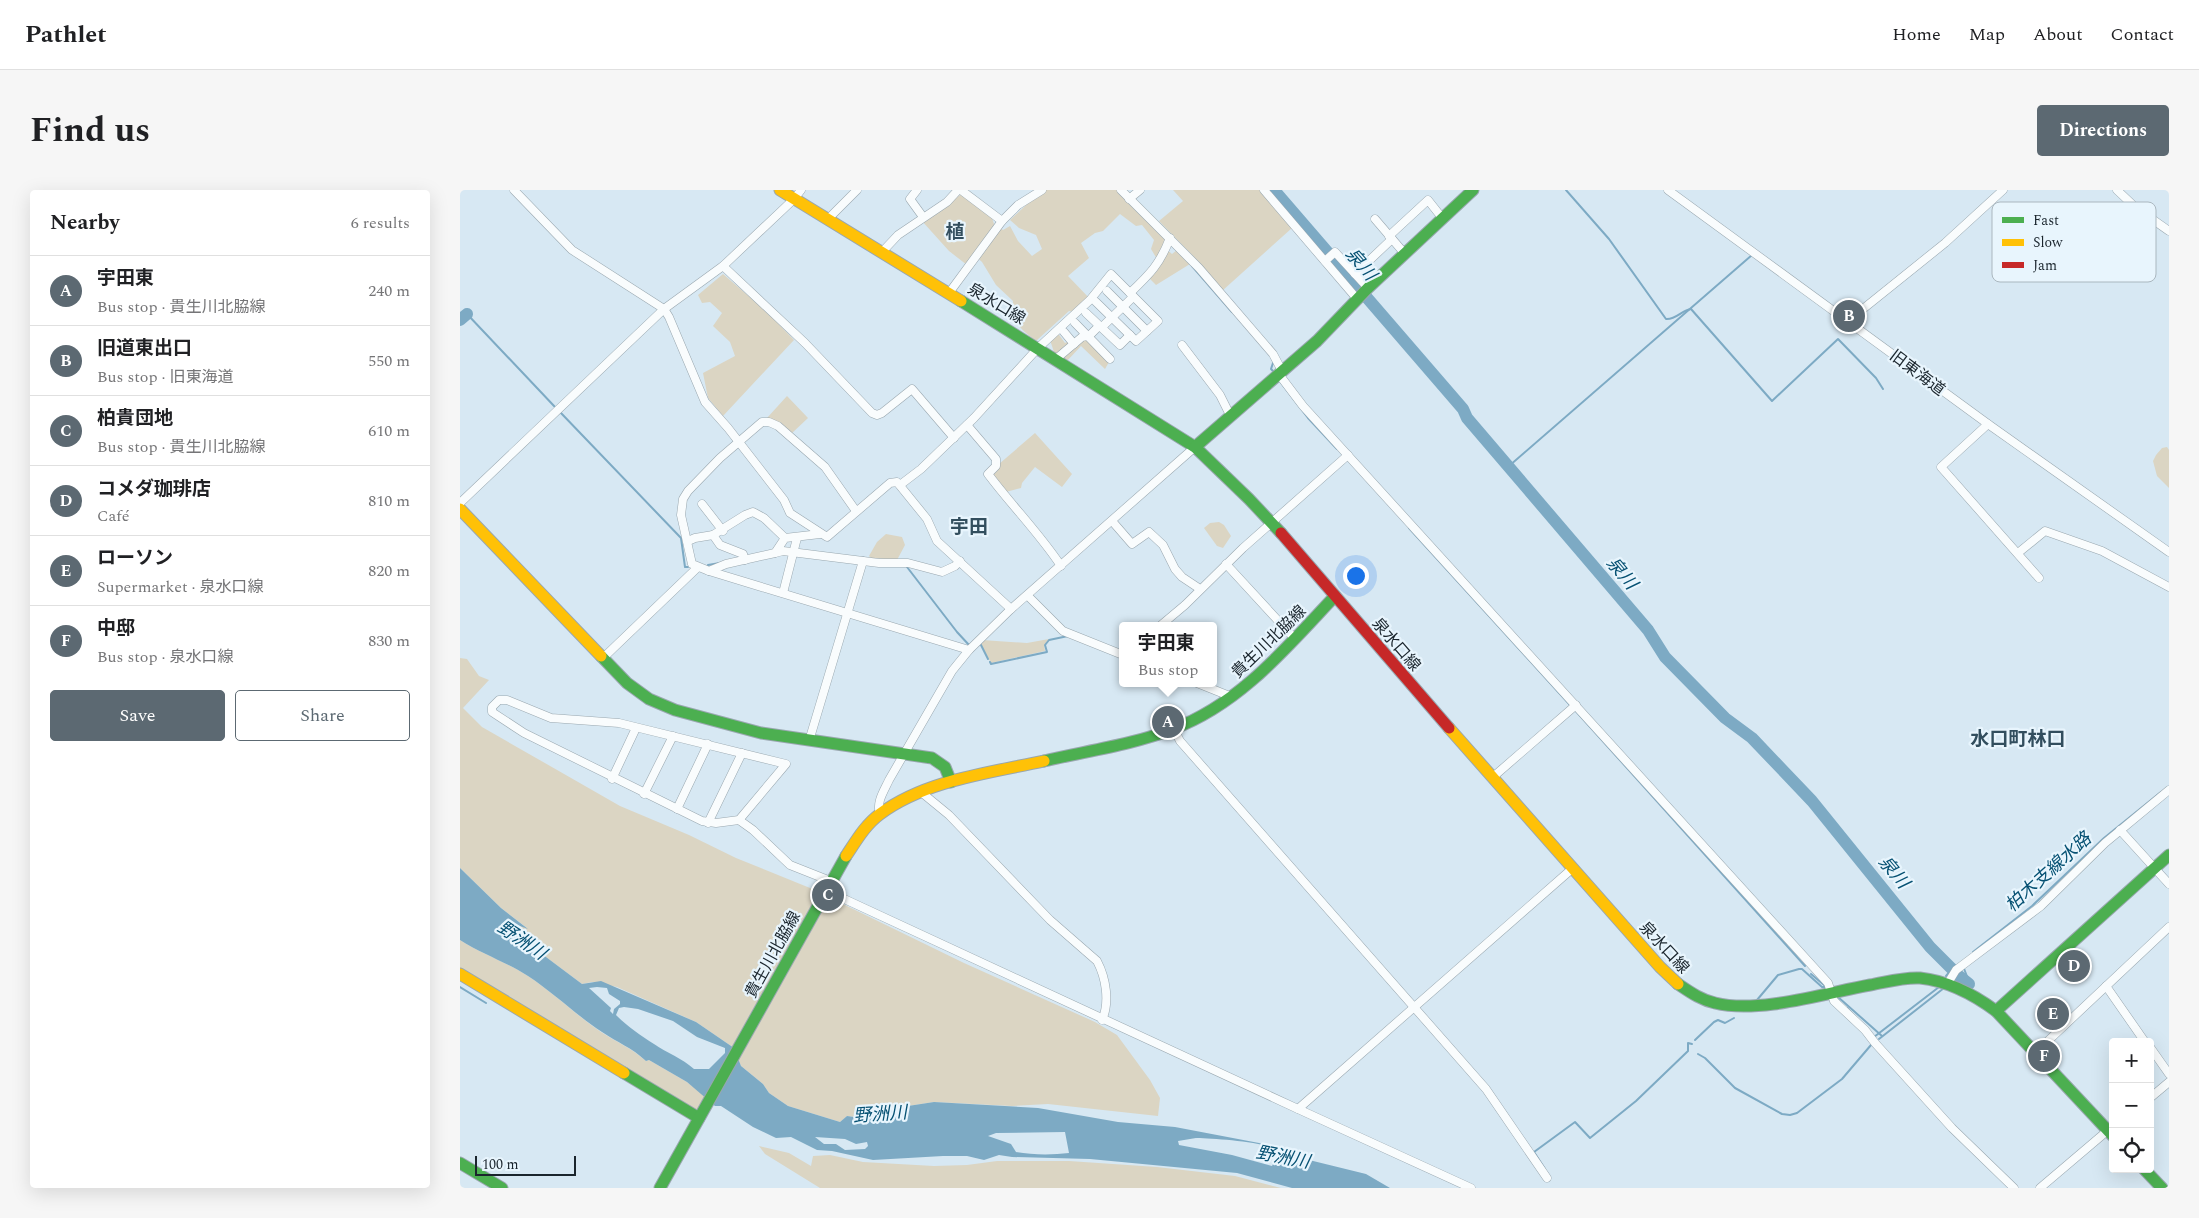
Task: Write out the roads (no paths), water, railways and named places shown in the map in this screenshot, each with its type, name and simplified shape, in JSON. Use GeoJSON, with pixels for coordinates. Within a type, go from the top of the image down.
{"type":"FeatureCollection","features":[{"type":"Feature","properties":{"kind":"main road","name":"泉水口線"},"geometry":{"type":"LineString","coordinates":[[780,190],[798,194],[828,220],[1195,446]]}},
{"type":"Feature","properties":{"kind":"main road"},"geometry":{"type":"LineString","coordinates":[[1335,596],[1271,523],[1216,465],[1195,446],[1317,341],[1368,288],[1473,190]]}},
{"type":"Feature","properties":{"kind":"main road"},"geometry":{"type":"LineString","coordinates":[[460,510],[602,659],[626,683],[649,699],[675,710],[761,732],[809,741],[932,758],[944,763],[949,771],[952,782]]}},
{"type":"Feature","properties":{"kind":"main road","name":"泉水口線"},"geometry":{"type":"LineString","coordinates":[[1335,596],[1573,868],[1667,974],[1682,988],[1700,998],[1718,1004],[1738,1007],[1774,1003],[1907,978],[1926,978],[1948,983],[1974,994],[1996,1012],[2034,1054],[2109,1129]]}},
{"type":"Feature","properties":{"kind":"main road","name":"貴生川北脇線"},"geometry":{"type":"LineString","coordinates":[[660,1188],[800,936],[856,840],[880,814],[921,792],[952,782],[1150,737],[1174,729],[1208,713],[1232,697],[1272,662],[1335,596]]}},
{"type":"Feature","properties":{"kind":"main road"},"geometry":{"type":"LineString","coordinates":[[1996,1012],[2169,855]]}},
{"type":"Feature","properties":{"kind":"main road"},"geometry":{"type":"LineString","coordinates":[[460,974],[702,1114]]}},
{"type":"Feature","properties":{"kind":"main road"},"geometry":{"type":"LineString","coordinates":[[460,1162],[502,1188]]}},
{"type":"Feature","properties":{"kind":"main road"},"geometry":{"type":"LineString","coordinates":[[2148,1173],[2162,1188]]}},
{"type":"Feature","properties":{"kind":"street"},"geometry":{"type":"LineString","coordinates":[[514,190],[572,250],[664,309],[705,402],[784,500],[790,514],[826,537],[894,481],[927,519],[937,541],[1011,609]]}},
{"type":"Feature","properties":{"kind":"street"},"geometry":{"type":"LineString","coordinates":[[828,220],[857,190]]}},
{"type":"Feature","properties":{"kind":"street"},"geometry":{"type":"LineString","coordinates":[[917,190],[910,199],[923,217]]}},
{"type":"Feature","properties":{"kind":"street"},"geometry":{"type":"LineString","coordinates":[[882,252],[898,235],[947,202],[960,190],[1002,221]]}},
{"type":"Feature","properties":{"kind":"street"},"geometry":{"type":"LineString","coordinates":[[949,293],[1002,221],[1018,204],[1042,190]]}},
{"type":"Feature","properties":{"kind":"street"},"geometry":{"type":"LineString","coordinates":[[1121,190],[1199,268],[1273,354],[1280,371],[1303,406],[1822,976],[1828,983],[1834,1001],[1866,1030],[1875,1043],[1952,1128],[2014,1188]]}},
{"type":"Feature","properties":{"kind":"street"},"geometry":{"type":"LineString","coordinates":[[1129,199],[1140,190]]}},
{"type":"Feature","properties":{"kind":"street"},"geometry":{"type":"LineString","coordinates":[[1264,190],[1358,300]]}},
{"type":"Feature","properties":{"kind":"street","name":"旧東海道"},"geometry":{"type":"LineString","coordinates":[[1668,190],[1988,424],[2169,552]]}},
{"type":"Feature","properties":{"kind":"street"},"geometry":{"type":"LineString","coordinates":[[1848,321],[1944,243],[2003,190]]}},
{"type":"Feature","properties":{"kind":"street"},"geometry":{"type":"LineString","coordinates":[[2117,190],[2130,202]]}},
{"type":"Feature","properties":{"kind":"street"},"geometry":{"type":"LineString","coordinates":[[460,503],[664,309],[723,266],[798,194]]}},
{"type":"Feature","properties":{"kind":"street"},"geometry":{"type":"LineString","coordinates":[[1355,274],[1428,200],[1443,219]]}},
{"type":"Feature","properties":{"kind":"street"},"geometry":{"type":"LineString","coordinates":[[1375,219],[1405,254]]}},
{"type":"Feature","properties":{"kind":"street"},"geometry":{"type":"LineString","coordinates":[[2156,221],[2169,230]]}},
{"type":"Feature","properties":{"kind":"street"},"geometry":{"type":"LineString","coordinates":[[1056,359],[1082,337],[1088,336],[1100,327],[1123,307],[1162,259],[1170,238]]}},
{"type":"Feature","properties":{"kind":"street"},"geometry":{"type":"LineString","coordinates":[[1325,261],[1335,252],[1368,288]]}},
{"type":"Feature","properties":{"kind":"street"},"geometry":{"type":"LineString","coordinates":[[723,266],[805,343],[872,413],[877,415],[882,413],[912,389],[954,438]]}},
{"type":"Feature","properties":{"kind":"street"},"geometry":{"type":"LineString","coordinates":[[900,486],[967,425],[1038,348],[1090,300],[1111,274],[1158,321],[1136,341],[1096,302]]}},
{"type":"Feature","properties":{"kind":"street"},"geometry":{"type":"LineString","coordinates":[[1107,291],[1147,331]]}},
{"type":"Feature","properties":{"kind":"street"},"geometry":{"type":"LineString","coordinates":[[1086,313],[1120,345],[1130,335]]}},
{"type":"Feature","properties":{"kind":"street"},"geometry":{"type":"LineString","coordinates":[[1075,323],[1110,359]]}},
{"type":"Feature","properties":{"kind":"street"},"geometry":{"type":"LineString","coordinates":[[1064,332],[1074,344]]}},
{"type":"Feature","properties":{"kind":"street"},"geometry":{"type":"LineString","coordinates":[[1182,345],[1220,395],[1230,415]]}},
{"type":"Feature","properties":{"kind":"street"},"geometry":{"type":"LineString","coordinates":[[856,511],[825,467],[778,426],[769,422],[762,422],[713,464],[688,491],[683,499],[681,515],[692,564],[697,568],[969,650]]}},
{"type":"Feature","properties":{"kind":"street"},"geometry":{"type":"LineString","coordinates":[[1988,424],[1941,467],[1970,505],[2018,553],[2039,578]]}},
{"type":"Feature","properties":{"kind":"street"},"geometry":{"type":"LineString","coordinates":[[967,425],[996,459],[996,466],[988,474],[1014,509],[1045,542],[1061,566]]}},
{"type":"Feature","properties":{"kind":"street"},"geometry":{"type":"LineString","coordinates":[[880,814],[878,808],[881,797],[904,754],[952,671],[969,650],[1011,609],[1028,596],[1195,446]]}},
{"type":"Feature","properties":{"kind":"street"},"geometry":{"type":"LineString","coordinates":[[1165,622],[1185,605],[1226,564],[1348,455]]}},
{"type":"Feature","properties":{"kind":"street"},"geometry":{"type":"LineString","coordinates":[[702,504],[723,531]]}},
{"type":"Feature","properties":{"kind":"street"},"geometry":{"type":"LineString","coordinates":[[688,541],[723,531],[745,515],[754,512],[764,518],[785,538],[820,534]]}},
{"type":"Feature","properties":{"kind":"street"},"geometry":{"type":"LineString","coordinates":[[1112,521],[1132,544],[1149,532],[1163,545],[1175,569],[1182,577],[1200,589]]}},
{"type":"Feature","properties":{"kind":"street"},"geometry":{"type":"LineString","coordinates":[[2018,553],[2045,531],[2102,551],[2166,585],[2169,576]]}},
{"type":"Feature","properties":{"kind":"street"},"geometry":{"type":"LineString","coordinates":[[713,535],[720,545],[743,554],[744,560]]}},
{"type":"Feature","properties":{"kind":"street"},"geometry":{"type":"LineString","coordinates":[[775,553],[785,538]]}},
{"type":"Feature","properties":{"kind":"street"},"geometry":{"type":"LineString","coordinates":[[783,593],[797,538]]}},
{"type":"Feature","properties":{"kind":"street"},"geometry":{"type":"LineString","coordinates":[[708,571],[783,551],[863,561],[908,563],[942,572],[960,561]]}},
{"type":"Feature","properties":{"kind":"street"},"geometry":{"type":"LineString","coordinates":[[809,741],[863,561]]}},
{"type":"Feature","properties":{"kind":"street"},"geometry":{"type":"LineString","coordinates":[[1226,564],[1295,639]]}},
{"type":"Feature","properties":{"kind":"street"},"geometry":{"type":"LineString","coordinates":[[602,659],[697,568]]}},
{"type":"Feature","properties":{"kind":"street"},"geometry":{"type":"LineString","coordinates":[[1028,596],[1063,631],[1119,653]]}},
{"type":"Feature","properties":{"kind":"street"},"geometry":{"type":"LineString","coordinates":[[1208,687],[1232,697]]}},
{"type":"Feature","properties":{"kind":"street"},"geometry":{"type":"LineString","coordinates":[[739,820],[786,764],[618,724],[551,718],[507,700],[499,700],[492,707],[492,712],[524,733],[644,794],[708,823],[739,820],[753,830],[790,865],[1102,1020],[1471,1188]]}},
{"type":"Feature","properties":{"kind":"street"},"geometry":{"type":"LineString","coordinates":[[1493,777],[1576,706]]}},
{"type":"Feature","properties":{"kind":"street"},"geometry":{"type":"LineString","coordinates":[[612,778],[636,728]]}},
{"type":"Feature","properties":{"kind":"street"},"geometry":{"type":"LineString","coordinates":[[1174,729],[1186,748],[1486,1089],[1547,1178]]}},
{"type":"Feature","properties":{"kind":"street"},"geometry":{"type":"LineString","coordinates":[[644,794],[673,736]]}},
{"type":"Feature","properties":{"kind":"street"},"geometry":{"type":"LineString","coordinates":[[677,809],[708,744]]}},
{"type":"Feature","properties":{"kind":"street"},"geometry":{"type":"LineString","coordinates":[[708,823],[742,753]]}},
{"type":"Feature","properties":{"kind":"street"},"geometry":{"type":"LineString","coordinates":[[1948,983],[1956,970],[2040,906],[2120,830],[2169,790]]}},
{"type":"Feature","properties":{"kind":"street"},"geometry":{"type":"LineString","coordinates":[[921,792],[949,815],[1050,920],[1097,961],[1107,1002],[1102,1020]]}},
{"type":"Feature","properties":{"kind":"street"},"geometry":{"type":"LineString","coordinates":[[2120,830],[2169,884]]}},
{"type":"Feature","properties":{"kind":"street"},"geometry":{"type":"LineString","coordinates":[[1298,1109],[1573,868]]}},
{"type":"Feature","properties":{"kind":"street"},"geometry":{"type":"LineString","coordinates":[[2034,1054],[2169,927]]}},
{"type":"Feature","properties":{"kind":"street"},"geometry":{"type":"LineString","coordinates":[[2106,986],[2143,1038]]}},
{"type":"Feature","properties":{"kind":"street"},"geometry":{"type":"LineString","coordinates":[[2154,1053],[2169,1074]]}},
{"type":"Feature","properties":{"kind":"street"},"geometry":{"type":"LineString","coordinates":[[2154,1095],[2169,1082]]}},
{"type":"Feature","properties":{"kind":"street"},"geometry":{"type":"LineString","coordinates":[[2040,1188],[2109,1133]]}},
{"type":"Feature","properties":{"kind":"water","name":"野洲川"},"geometry":{"type":"Polygon","coordinates":[[[460,868],[501,908],[528,929],[512,923],[512,927],[526,942],[582,984],[601,981],[696,1022],[734,1048],[741,1066],[763,1084],[769,1093],[788,1106],[840,1122],[847,1116],[861,1118],[908,1106],[934,1102],[1038,1108],[1118,1122],[1175,1127],[1259,1143],[1294,1152],[1305,1159],[1366,1174],[1390,1188],[1292,1188],[1237,1173],[1090,1159],[999,1155],[984,1160],[967,1156],[943,1156],[873,1160],[832,1151],[817,1150],[791,1137],[776,1138],[753,1127],[721,1106],[715,1106],[687,1082],[649,1060],[646,1061],[608,1036],[528,976],[460,940],[460,868]],[[589,988],[611,1008],[610,1011],[613,1014],[620,1001],[609,994],[607,988],[589,988]],[[619,1008],[616,1015],[629,1027],[694,1069],[709,1069],[725,1053],[725,1048],[697,1037],[673,1021],[638,1009],[619,1008]],[[1065,1132],[996,1133],[988,1136],[1011,1144],[1016,1152],[1029,1154],[1069,1153],[1065,1132]],[[815,1137],[824,1144],[836,1144],[845,1150],[865,1149],[868,1146],[867,1142],[856,1144],[845,1139],[815,1137]],[[1196,1138],[1178,1141],[1179,1145],[1232,1155],[1272,1166],[1274,1162],[1285,1154],[1255,1143],[1229,1140],[1196,1138]]]}},
{"type":"Feature","properties":{"kind":"waterway","name":"泉川"},"geometry":{"type":"LineString","coordinates":[[1274,190],[1463,409],[1467,418],[1648,630],[1665,657],[1725,718],[1752,738],[1812,801],[1930,947],[1953,970]]}},
{"type":"Feature","properties":{"kind":"waterway"},"geometry":{"type":"LineString","coordinates":[[1566,190],[1609,239],[1666,319],[1673,318],[1691,309]]}},
{"type":"Feature","properties":{"kind":"waterway"},"geometry":{"type":"LineString","coordinates":[[1509,466],[1752,255]]}},
{"type":"Feature","properties":{"kind":"waterway"},"geometry":{"type":"LineString","coordinates":[[1192,266],[1232,312]]}},
{"type":"Feature","properties":{"kind":"waterway"},"geometry":{"type":"LineString","coordinates":[[1691,309],[1772,401],[1838,339],[1876,378],[1883,389]]}},
{"type":"Feature","properties":{"kind":"waterway"},"geometry":{"type":"LineString","coordinates":[[467,314],[555,407]]}},
{"type":"Feature","properties":{"kind":"waterway"},"geometry":{"type":"LineString","coordinates":[[460,320],[467,314]]}},
{"type":"Feature","properties":{"kind":"waterway"},"geometry":{"type":"LineString","coordinates":[[1273,363],[1271,369],[1274,372]]}},
{"type":"Feature","properties":{"kind":"waterway"},"geometry":{"type":"LineString","coordinates":[[1279,380],[1308,418],[1337,449]]}},
{"type":"Feature","properties":{"kind":"waterway"},"geometry":{"type":"LineString","coordinates":[[560,412],[681,538],[685,567],[688,567]]}},
{"type":"Feature","properties":{"kind":"waterway"},"geometry":{"type":"LineString","coordinates":[[1409,528],[1571,706]]}},
{"type":"Feature","properties":{"kind":"waterway"},"geometry":{"type":"LineString","coordinates":[[708,565],[720,563]]}},
{"type":"Feature","properties":{"kind":"waterway"},"geometry":{"type":"LineString","coordinates":[[907,567],[969,645]]}},
{"type":"Feature","properties":{"kind":"waterway"},"geometry":{"type":"LineString","coordinates":[[990,662],[991,664],[1047,652],[1045,645],[1049,640],[1068,636]]}},
{"type":"Feature","properties":{"kind":"waterway"},"geometry":{"type":"LineString","coordinates":[[980,643],[988,659]]}},
{"type":"Feature","properties":{"kind":"waterway"},"geometry":{"type":"LineString","coordinates":[[1574,709],[1805,966]]}},
{"type":"Feature","properties":{"kind":"waterway","name":"柏木支線水路"},"geometry":{"type":"LineString","coordinates":[[1973,952],[2032,906],[2104,838],[2161,792]]}},
{"type":"Feature","properties":{"kind":"waterway","name":"柏木支線水路"},"geometry":{"type":"LineString","coordinates":[[1963,966],[1968,979],[1965,982]]}},
{"type":"Feature","properties":{"kind":"waterway"},"geometry":{"type":"LineString","coordinates":[[1757,1000],[1778,975],[1799,969],[1802,969],[1822,987],[1825,987]]}},
{"type":"Feature","properties":{"kind":"waterway"},"geometry":{"type":"LineString","coordinates":[[1946,976],[1952,969]]}},
{"type":"Feature","properties":{"kind":"waterway"},"geometry":{"type":"LineString","coordinates":[[1811,974],[1824,985]]}},
{"type":"Feature","properties":{"kind":"waterway","name":"柏木支線水路"},"geometry":{"type":"LineString","coordinates":[[1959,976],[1969,984]]}},
{"type":"Feature","properties":{"kind":"waterway"},"geometry":{"type":"LineString","coordinates":[[460,987],[486,1003]]}},
{"type":"Feature","properties":{"kind":"waterway"},"geometry":{"type":"LineString","coordinates":[[1874,1037],[1939,987]]}},
{"type":"Feature","properties":{"kind":"waterway","name":"柏木支線水路"},"geometry":{"type":"LineString","coordinates":[[1879,1039],[1944,988]]}},
{"type":"Feature","properties":{"kind":"waterway"},"geometry":{"type":"LineString","coordinates":[[1838,997],[1882,1036]]}},
{"type":"Feature","properties":{"kind":"waterway"},"geometry":{"type":"LineString","coordinates":[[1847,1008],[1857,1019]]}},
{"type":"Feature","properties":{"kind":"waterway"},"geometry":{"type":"LineString","coordinates":[[1695,1040],[1714,1022],[1718,1020],[1725,1023],[1734,1018]]}},
{"type":"Feature","properties":{"kind":"waterway"},"geometry":{"type":"LineString","coordinates":[[1545,1169],[1534,1152],[1575,1122],[1590,1138],[1636,1101],[1688,1051],[1688,1043],[1692,1044]]}},
{"type":"Feature","properties":{"kind":"waterway","name":"柏木支線水路"},"geometry":{"type":"LineString","coordinates":[[1698,1054],[1705,1058],[1735,1088],[1782,1114],[1790,1115],[1797,1113],[1842,1079],[1871,1045]]}},
{"type":"Feature","properties":{"kind":"place","name":"旧道東出口"},"geometry":{"type":"Point","coordinates":[1849,316]}},
{"type":"Feature","properties":{"kind":"place","name":"宇田東"},"geometry":{"type":"Point","coordinates":[1168,722]}},
{"type":"Feature","properties":{"kind":"place","name":"柏貴団地"},"geometry":{"type":"Point","coordinates":[828,895]}},
{"type":"Feature","properties":{"kind":"place","name":"コメダ珈琲店"},"geometry":{"type":"Point","coordinates":[2074,966]}},
{"type":"Feature","properties":{"kind":"place","name":"ローソン"},"geometry":{"type":"Point","coordinates":[2053,1014]}},
{"type":"Feature","properties":{"kind":"place","name":"中邸"},"geometry":{"type":"Point","coordinates":[2044,1056]}},
{"type":"Feature","properties":{"kind":"district","name":"植"},"geometry":{"type":"Point","coordinates":[955,231]}},
{"type":"Feature","properties":{"kind":"district","name":"宇田"},"geometry":{"type":"Point","coordinates":[969,526]}},
{"type":"Feature","properties":{"kind":"district","name":"水口町林口"},"geometry":{"type":"Point","coordinates":[2018,738]}}]}
